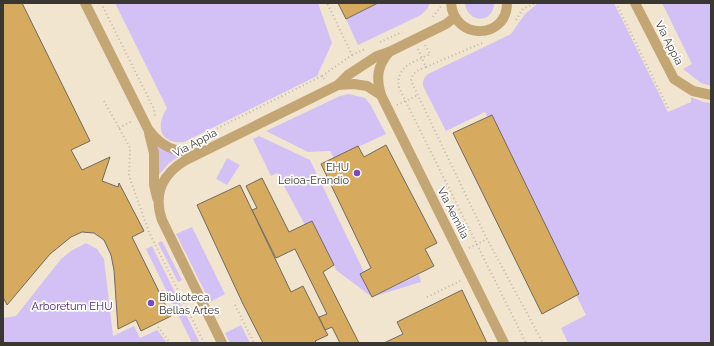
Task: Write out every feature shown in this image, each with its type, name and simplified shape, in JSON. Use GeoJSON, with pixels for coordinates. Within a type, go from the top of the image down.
{"type":"FeatureCollection","features":[{"type":"Feature","properties":{"kind":"street"},"geometry":{"type":"LineString","coordinates":[[85,3],[148,129],[156,139],[172,149],[200,153]]}},
{"type":"Feature","properties":{"kind":"street"},"geometry":{"type":"LineString","coordinates":[[451,3],[455,17],[461,25],[477,32],[493,28],[501,21],[506,13],[507,3]]}},
{"type":"Feature","properties":{"kind":"street","name":"Via Appia"},"geometry":{"type":"LineString","coordinates":[[635,3],[674,79],[693,92],[711,95]]}},
{"type":"Feature","properties":{"kind":"street"},"geometry":{"type":"LineString","coordinates":[[333,87],[377,56],[389,52],[446,24],[455,17]]}},
{"type":"Feature","properties":{"kind":"street","name":"Via Aemilia"},"geometry":{"type":"LineString","coordinates":[[389,52],[380,67],[378,75],[378,84],[381,95],[504,343]]}},
{"type":"Feature","properties":{"kind":"street"},"geometry":{"type":"LineString","coordinates":[[333,87],[354,84],[367,86],[381,95]]}},
{"type":"Feature","properties":{"kind":"street","name":"Via Appia"},"geometry":{"type":"LineString","coordinates":[[222,343],[162,220],[158,203],[160,189],[167,175],[179,164],[333,87]]}},
{"type":"Feature","properties":{"kind":"street"},"geometry":{"type":"LineString","coordinates":[[148,129],[154,153],[154,185],[158,203]]}},
{"type":"Feature","properties":{"kind":"path"},"geometry":{"type":"LineString","coordinates":[[101,3],[154,109],[157,122]]}},
{"type":"Feature","properties":{"kind":"path"},"geometry":{"type":"LineString","coordinates":[[327,3],[352,55]]}},
{"type":"Feature","properties":{"kind":"path"},"geometry":{"type":"LineString","coordinates":[[432,18],[438,12],[442,3]]}},
{"type":"Feature","properties":{"kind":"path"},"geometry":{"type":"LineString","coordinates":[[617,3],[669,110]]}},
{"type":"Feature","properties":{"kind":"path"},"geometry":{"type":"LineString","coordinates":[[380,42],[409,29],[430,54],[405,66],[399,76],[399,88],[526,343]]}},
{"type":"Feature","properties":{"kind":"path"},"geometry":{"type":"LineString","coordinates":[[417,38],[426,67],[414,72],[411,78],[488,239],[542,343]]}},
{"type":"Feature","properties":{"kind":"path"},"geometry":{"type":"LineString","coordinates":[[187,143],[322,76],[352,55],[366,49]]}},
{"type":"Feature","properties":{"kind":"path"},"geometry":{"type":"LineString","coordinates":[[322,76],[333,87]]}},
{"type":"Feature","properties":{"kind":"path"},"geometry":{"type":"LineString","coordinates":[[394,106],[418,95]]}},
{"type":"Feature","properties":{"kind":"path"},"geometry":{"type":"LineString","coordinates":[[465,250],[488,239]]}},
{"type":"Feature","properties":{"kind":"path"},"geometry":{"type":"LineString","coordinates":[[427,297],[460,281],[457,275]]}},
{"type":"Feature","properties":{"kind":"path"},"geometry":{"type":"LineString","coordinates":[[236,305],[254,343]]}},
{"type":"Feature","properties":{"kind":"path"},"geometry":{"type":"LineString","coordinates":[[158,327],[170,343]]}},
{"type":"Feature","properties":{"kind":"shaded area","name":"EHU Leioa-Erandio"},"geometry":{"type":"Polygon","coordinates":[[[3,3],[711,3],[711,343],[3,343],[3,3]]]}},
{"type":"Feature","properties":{"kind":"green space"},"geometry":{"type":"Polygon","coordinates":[[[115,3],[318,3],[332,43],[317,76],[184,142],[176,142],[165,137],[162,133],[161,121],[167,108],[115,3]]]}},
{"type":"Feature","properties":{"kind":"green space"},"geometry":{"type":"Polygon","coordinates":[[[378,3],[430,3],[421,15],[358,45],[346,19],[378,3]]]}},
{"type":"Feature","properties":{"kind":"green space"},"geometry":{"type":"Polygon","coordinates":[[[465,3],[494,3],[493,10],[490,15],[480,19],[470,15],[465,3]]]}},
{"type":"Feature","properties":{"kind":"green space"},"geometry":{"type":"Polygon","coordinates":[[[538,3],[614,3],[668,112],[691,102],[691,97],[703,102],[711,103],[711,343],[568,343],[561,328],[586,315],[485,112],[446,131],[423,86],[425,77],[428,74],[511,34],[525,14],[538,3]]]}},
{"type":"Feature","properties":{"kind":"green space"},"geometry":{"type":"Polygon","coordinates":[[[662,3],[711,3],[711,86],[701,83],[683,69],[692,64],[662,3]]]}},
{"type":"Feature","properties":{"kind":"green space"},"geometry":{"type":"Polygon","coordinates":[[[349,94],[365,98],[370,104],[386,134],[334,158],[330,151],[308,152],[266,131],[340,96],[349,94]]]}},
{"type":"Feature","properties":{"kind":"green space"},"geometry":{"type":"Polygon","coordinates":[[[259,136],[310,160],[364,272],[360,274],[372,297],[336,270],[312,221],[305,225],[277,173],[271,176],[253,139],[259,136]]]}},
{"type":"Feature","properties":{"kind":"green space"},"geometry":{"type":"Polygon","coordinates":[[[154,141],[167,151],[183,154],[169,163],[157,177],[154,141]]]}},
{"type":"Feature","properties":{"kind":"green space"},"geometry":{"type":"Polygon","coordinates":[[[227,158],[240,165],[227,185],[216,179],[227,158]]]}},
{"type":"Feature","properties":{"kind":"green space"},"geometry":{"type":"Polygon","coordinates":[[[192,227],[225,294],[210,302],[176,234],[192,227]]]}},
{"type":"Feature","properties":{"kind":"green space"},"geometry":{"type":"Polygon","coordinates":[[[162,241],[182,280],[178,282],[158,243],[162,241]]]}},
{"type":"Feature","properties":{"kind":"green space","name":"Arboretum EHU"},"geometry":{"type":"Polygon","coordinates":[[[86,243],[97,249],[104,259],[113,336],[134,326],[140,338],[157,330],[167,343],[3,343],[3,318],[16,316],[61,259],[71,251],[86,243]]]}},
{"type":"Feature","properties":{"kind":"green space"},"geometry":{"type":"Polygon","coordinates":[[[152,246],[200,343],[192,343],[146,249],[152,246]]]}},
{"type":"Feature","properties":{"kind":"green space"},"geometry":{"type":"Polygon","coordinates":[[[419,275],[421,282],[372,297],[419,275]]]}},
{"type":"Feature","properties":{"kind":"green space"},"geometry":{"type":"Polygon","coordinates":[[[241,325],[250,343],[230,343],[225,333],[241,325]]]}},
{"type":"Feature","properties":{"kind":"building"},"geometry":{"type":"Polygon","coordinates":[[[3,3],[22,3],[90,141],[71,150],[82,170],[110,157],[102,181],[118,187],[119,183],[144,231],[132,237],[171,316],[141,331],[136,320],[118,329],[114,270],[111,255],[104,240],[94,233],[82,232],[71,237],[50,254],[7,305],[3,297],[3,3]]]}},
{"type":"Feature","properties":{"kind":"building"},"geometry":{"type":"Polygon","coordinates":[[[338,3],[378,3],[346,19],[338,3]]]}},
{"type":"Feature","properties":{"kind":"building"},"geometry":{"type":"Polygon","coordinates":[[[492,115],[579,294],[542,314],[453,133],[492,115]]]}},
{"type":"Feature","properties":{"kind":"building"},"geometry":{"type":"Polygon","coordinates":[[[386,145],[437,243],[425,249],[434,266],[372,297],[360,274],[371,268],[321,164],[358,146],[364,157],[386,145]]]}},
{"type":"Feature","properties":{"kind":"building"},"geometry":{"type":"Polygon","coordinates":[[[262,178],[289,232],[312,221],[334,265],[323,272],[359,343],[340,343],[332,327],[325,330],[319,317],[327,314],[295,249],[276,258],[252,210],[257,208],[246,186],[262,178]]]}},
{"type":"Feature","properties":{"kind":"building"},"geometry":{"type":"Polygon","coordinates":[[[240,185],[291,292],[303,286],[328,335],[315,341],[317,343],[263,343],[243,304],[197,205],[240,185]]]}},
{"type":"Feature","properties":{"kind":"building"},"geometry":{"type":"Polygon","coordinates":[[[462,290],[487,343],[384,343],[403,334],[397,322],[462,290]]]}},
{"type":"Feature","properties":{"kind":"place","name":"EHU Leioa-Erandio"},"geometry":{"type":"Point","coordinates":[357,173]}},
{"type":"Feature","properties":{"kind":"place","name":"Biblioteca Bellas Artes"},"geometry":{"type":"Point","coordinates":[151,303]}}]}
